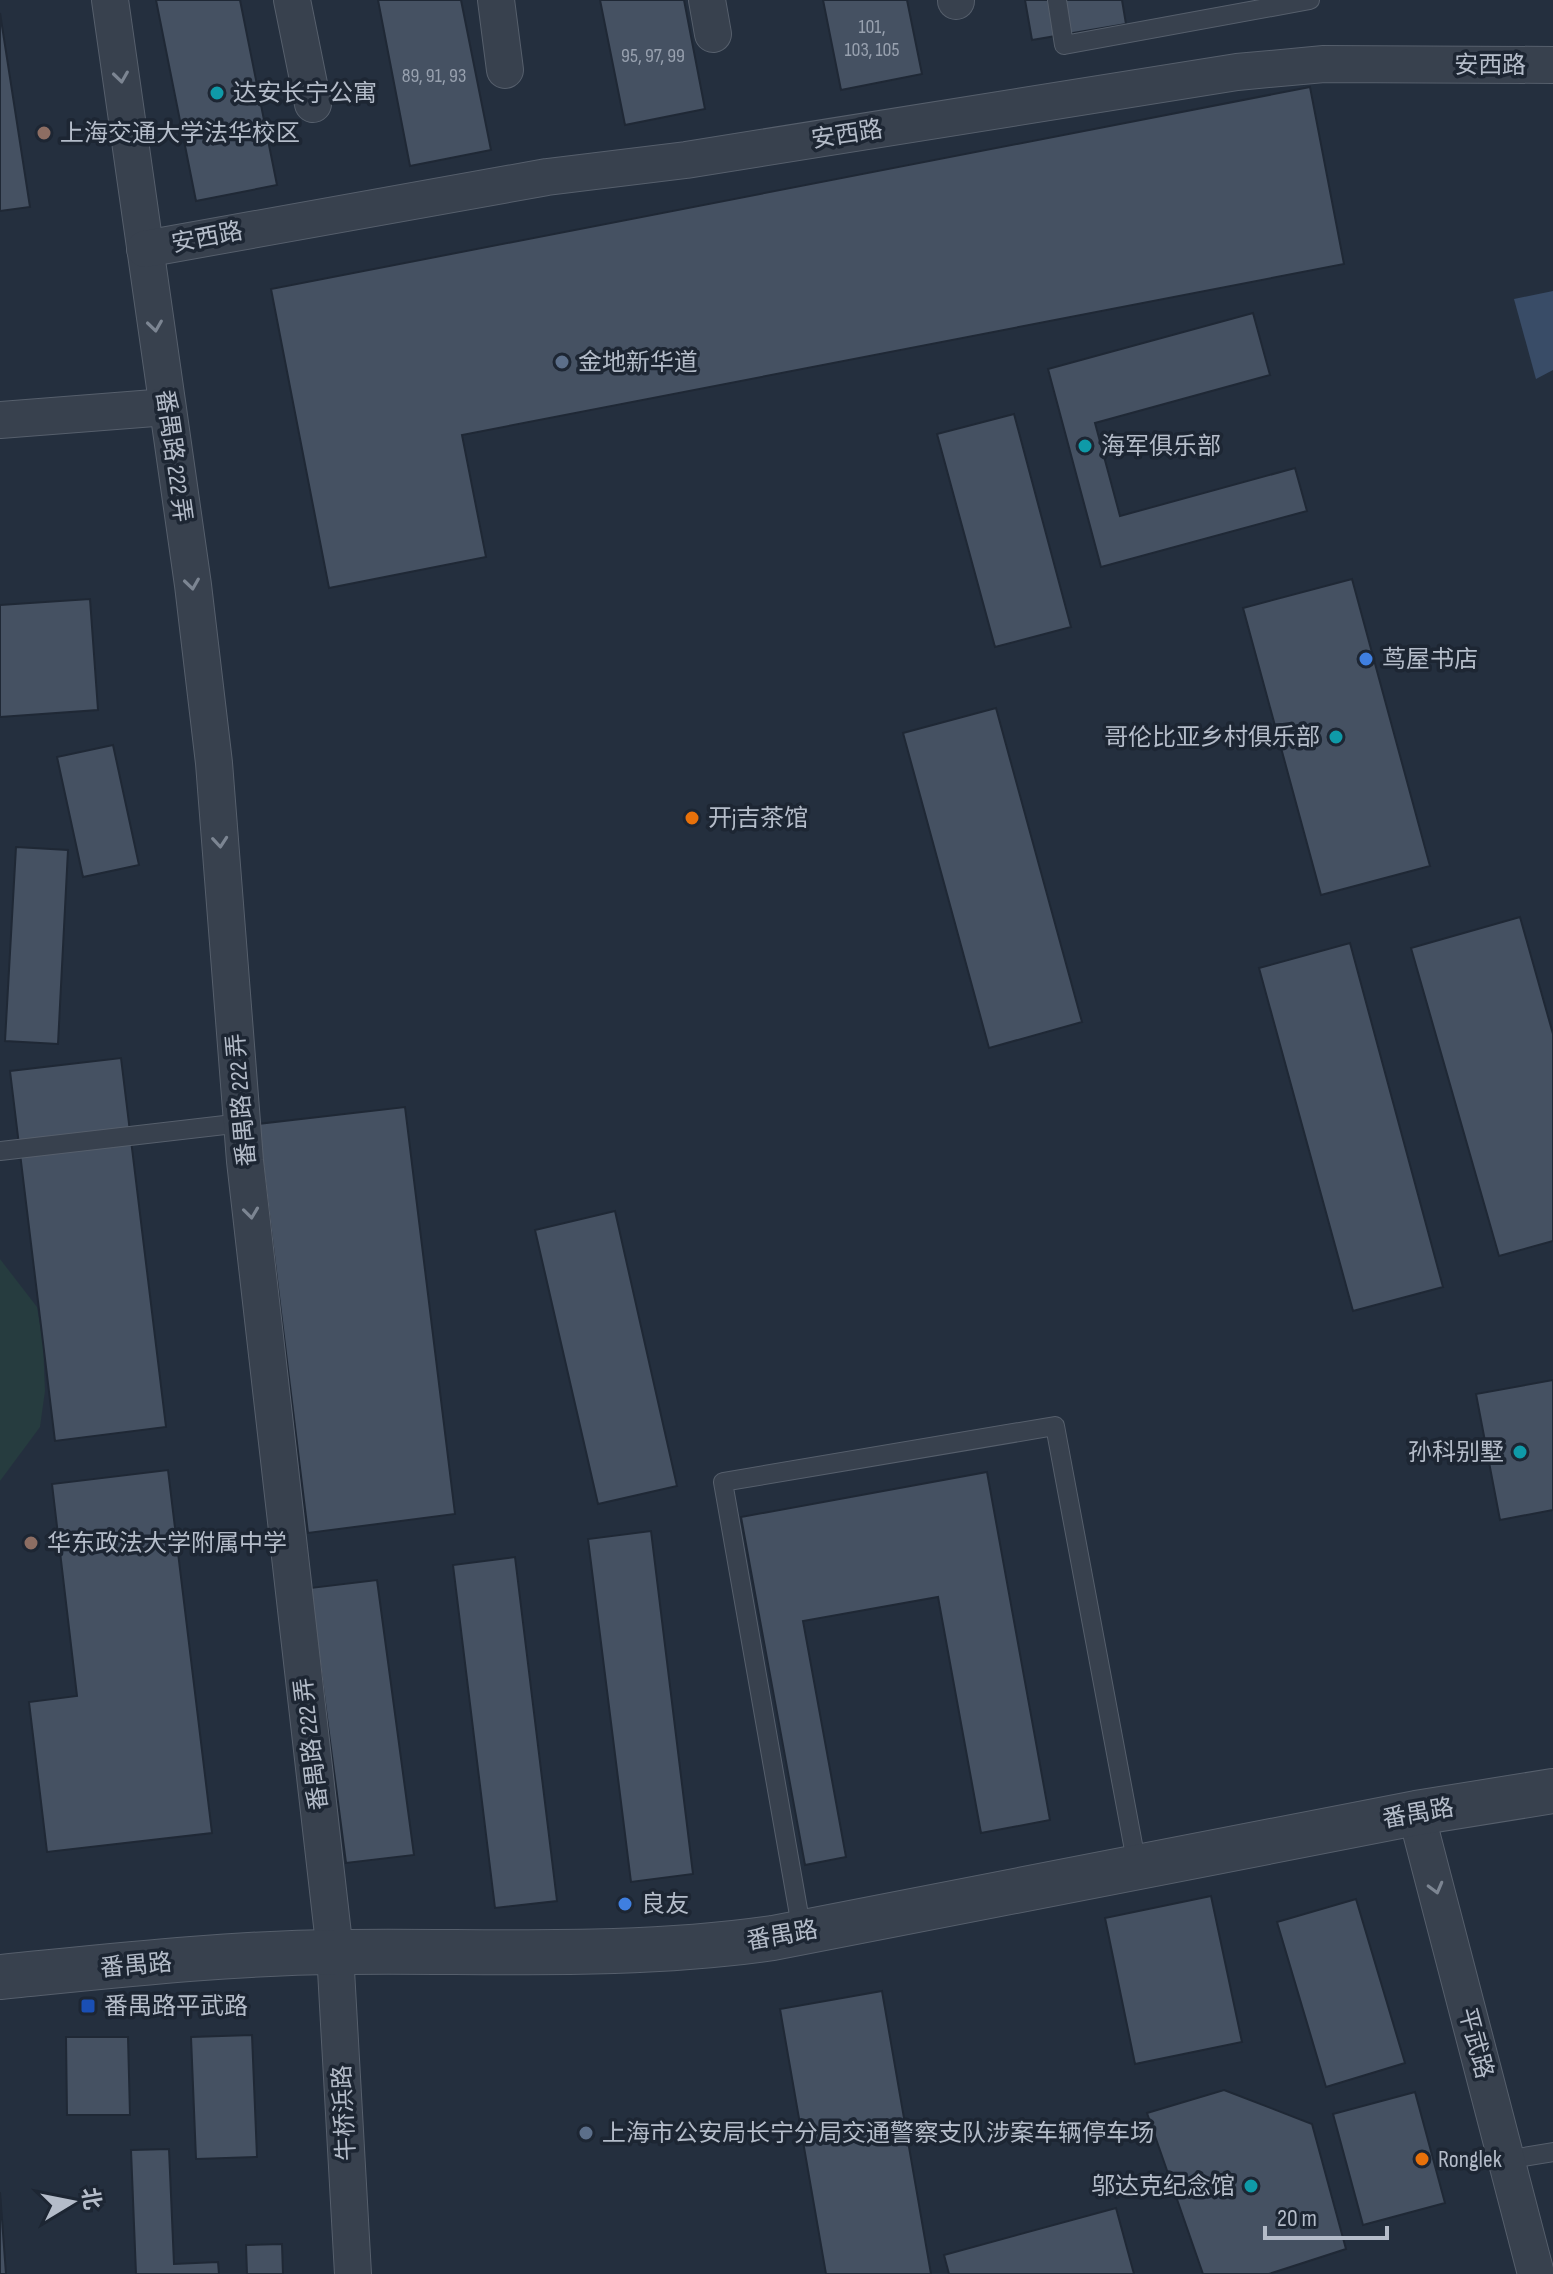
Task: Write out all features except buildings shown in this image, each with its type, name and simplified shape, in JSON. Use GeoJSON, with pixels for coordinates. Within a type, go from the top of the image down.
{"type":"FeatureCollection","features":[{"type":"Feature","properties":{"kind":"street","name":"番禺路 222 弄"},"geometry":{"type":"LineString","coordinates":[[110,0],[193,585],[214,763],[242,1123],[335,1952]]}},
{"type":"Feature","properties":{"kind":"street"},"geometry":{"type":"LineString","coordinates":[[292,0],[313,104]]}},
{"type":"Feature","properties":{"kind":"street"},"geometry":{"type":"LineString","coordinates":[[496,0],[505,70]]}},
{"type":"Feature","properties":{"kind":"street","name":"安西路"},"geometry":{"type":"LineString","coordinates":[[145,249],[547,177],[686,160],[1237,72],[1324,64],[1553,65]]}},
{"type":"Feature","properties":{"kind":"street"},"geometry":{"type":"LineString","coordinates":[[0,420],[167,407]]}},
{"type":"Feature","properties":{"kind":"street","name":"番禺路"},"geometry":{"type":"LineString","coordinates":[[0,1977],[267,1954],[633,1952],[706,1948],[1416,1813],[1553,1791]]}},
{"type":"Feature","properties":{"kind":"street","name":"平武路"},"geometry":{"type":"LineString","coordinates":[[1416,1813],[1536,2274]]}},
{"type":"Feature","properties":{"kind":"street","name":"牛桥浜路"},"geometry":{"type":"LineString","coordinates":[[335,1952],[353,2274]]}},
{"type":"Feature","properties":{"kind":"lane"},"geometry":{"type":"LineString","coordinates":[[1057,0],[1064,45],[1310,0]]}},
{"type":"Feature","properties":{"kind":"lane"},"geometry":{"type":"LineString","coordinates":[[0,1151],[242,1123]]}},
{"type":"Feature","properties":{"kind":"lane"},"geometry":{"type":"LineString","coordinates":[[802,1932],[723,1482],[1055,1426],[1137,1866]]}},
{"type":"Feature","properties":{"kind":"lane"},"geometry":{"type":"LineString","coordinates":[[1506,2160],[1553,2152]]}},
{"type":"Feature","properties":{"kind":"green space"},"geometry":{"type":"Polygon","coordinates":[[[0,1259],[37,1307],[43,1342],[45,1391],[40,1427],[0,1481],[0,1259]]]}},
{"type":"Feature","properties":{"kind":"water"},"geometry":{"type":"Polygon","coordinates":[[[1553,291],[1553,370],[1536,379],[1514,299],[1553,291]]]}},
{"type":"Feature","properties":{"kind":"place","name":"达安长宁公寓"},"geometry":{"type":"Point","coordinates":[217,93]}},
{"type":"Feature","properties":{"kind":"place","name":"上海交通大学法华校区"},"geometry":{"type":"Point","coordinates":[44,133]}},
{"type":"Feature","properties":{"kind":"place","name":"金地新华道"},"geometry":{"type":"Point","coordinates":[562,362]}},
{"type":"Feature","properties":{"kind":"place","name":"海军俱乐部"},"geometry":{"type":"Point","coordinates":[1085,446]}},
{"type":"Feature","properties":{"kind":"place","name":"茑屋书店"},"geometry":{"type":"Point","coordinates":[1366,659]}},
{"type":"Feature","properties":{"kind":"place","name":"哥伦比亚乡村俱乐部"},"geometry":{"type":"Point","coordinates":[1336,737]}},
{"type":"Feature","properties":{"kind":"place","name":"开j吉茶馆"},"geometry":{"type":"Point","coordinates":[692,818]}},
{"type":"Feature","properties":{"kind":"place","name":"孙科别墅"},"geometry":{"type":"Point","coordinates":[1520,1452]}},
{"type":"Feature","properties":{"kind":"place","name":"华东政法大学附属中学"},"geometry":{"type":"Point","coordinates":[31,1543]}},
{"type":"Feature","properties":{"kind":"place","name":"良友"},"geometry":{"type":"Point","coordinates":[625,1904]}},
{"type":"Feature","properties":{"kind":"place","name":"番禺路平武路"},"geometry":{"type":"Point","coordinates":[88,2006]}},
{"type":"Feature","properties":{"kind":"place","name":"上海市公安局长宁分局交通警察支队涉案车辆停车场"},"geometry":{"type":"Point","coordinates":[586,2133]}},
{"type":"Feature","properties":{"kind":"place","name":"Ronglek"},"geometry":{"type":"Point","coordinates":[1422,2159]}},
{"type":"Feature","properties":{"kind":"place","name":"邬达克纪念馆"},"geometry":{"type":"Point","coordinates":[1251,2186]}}]}
